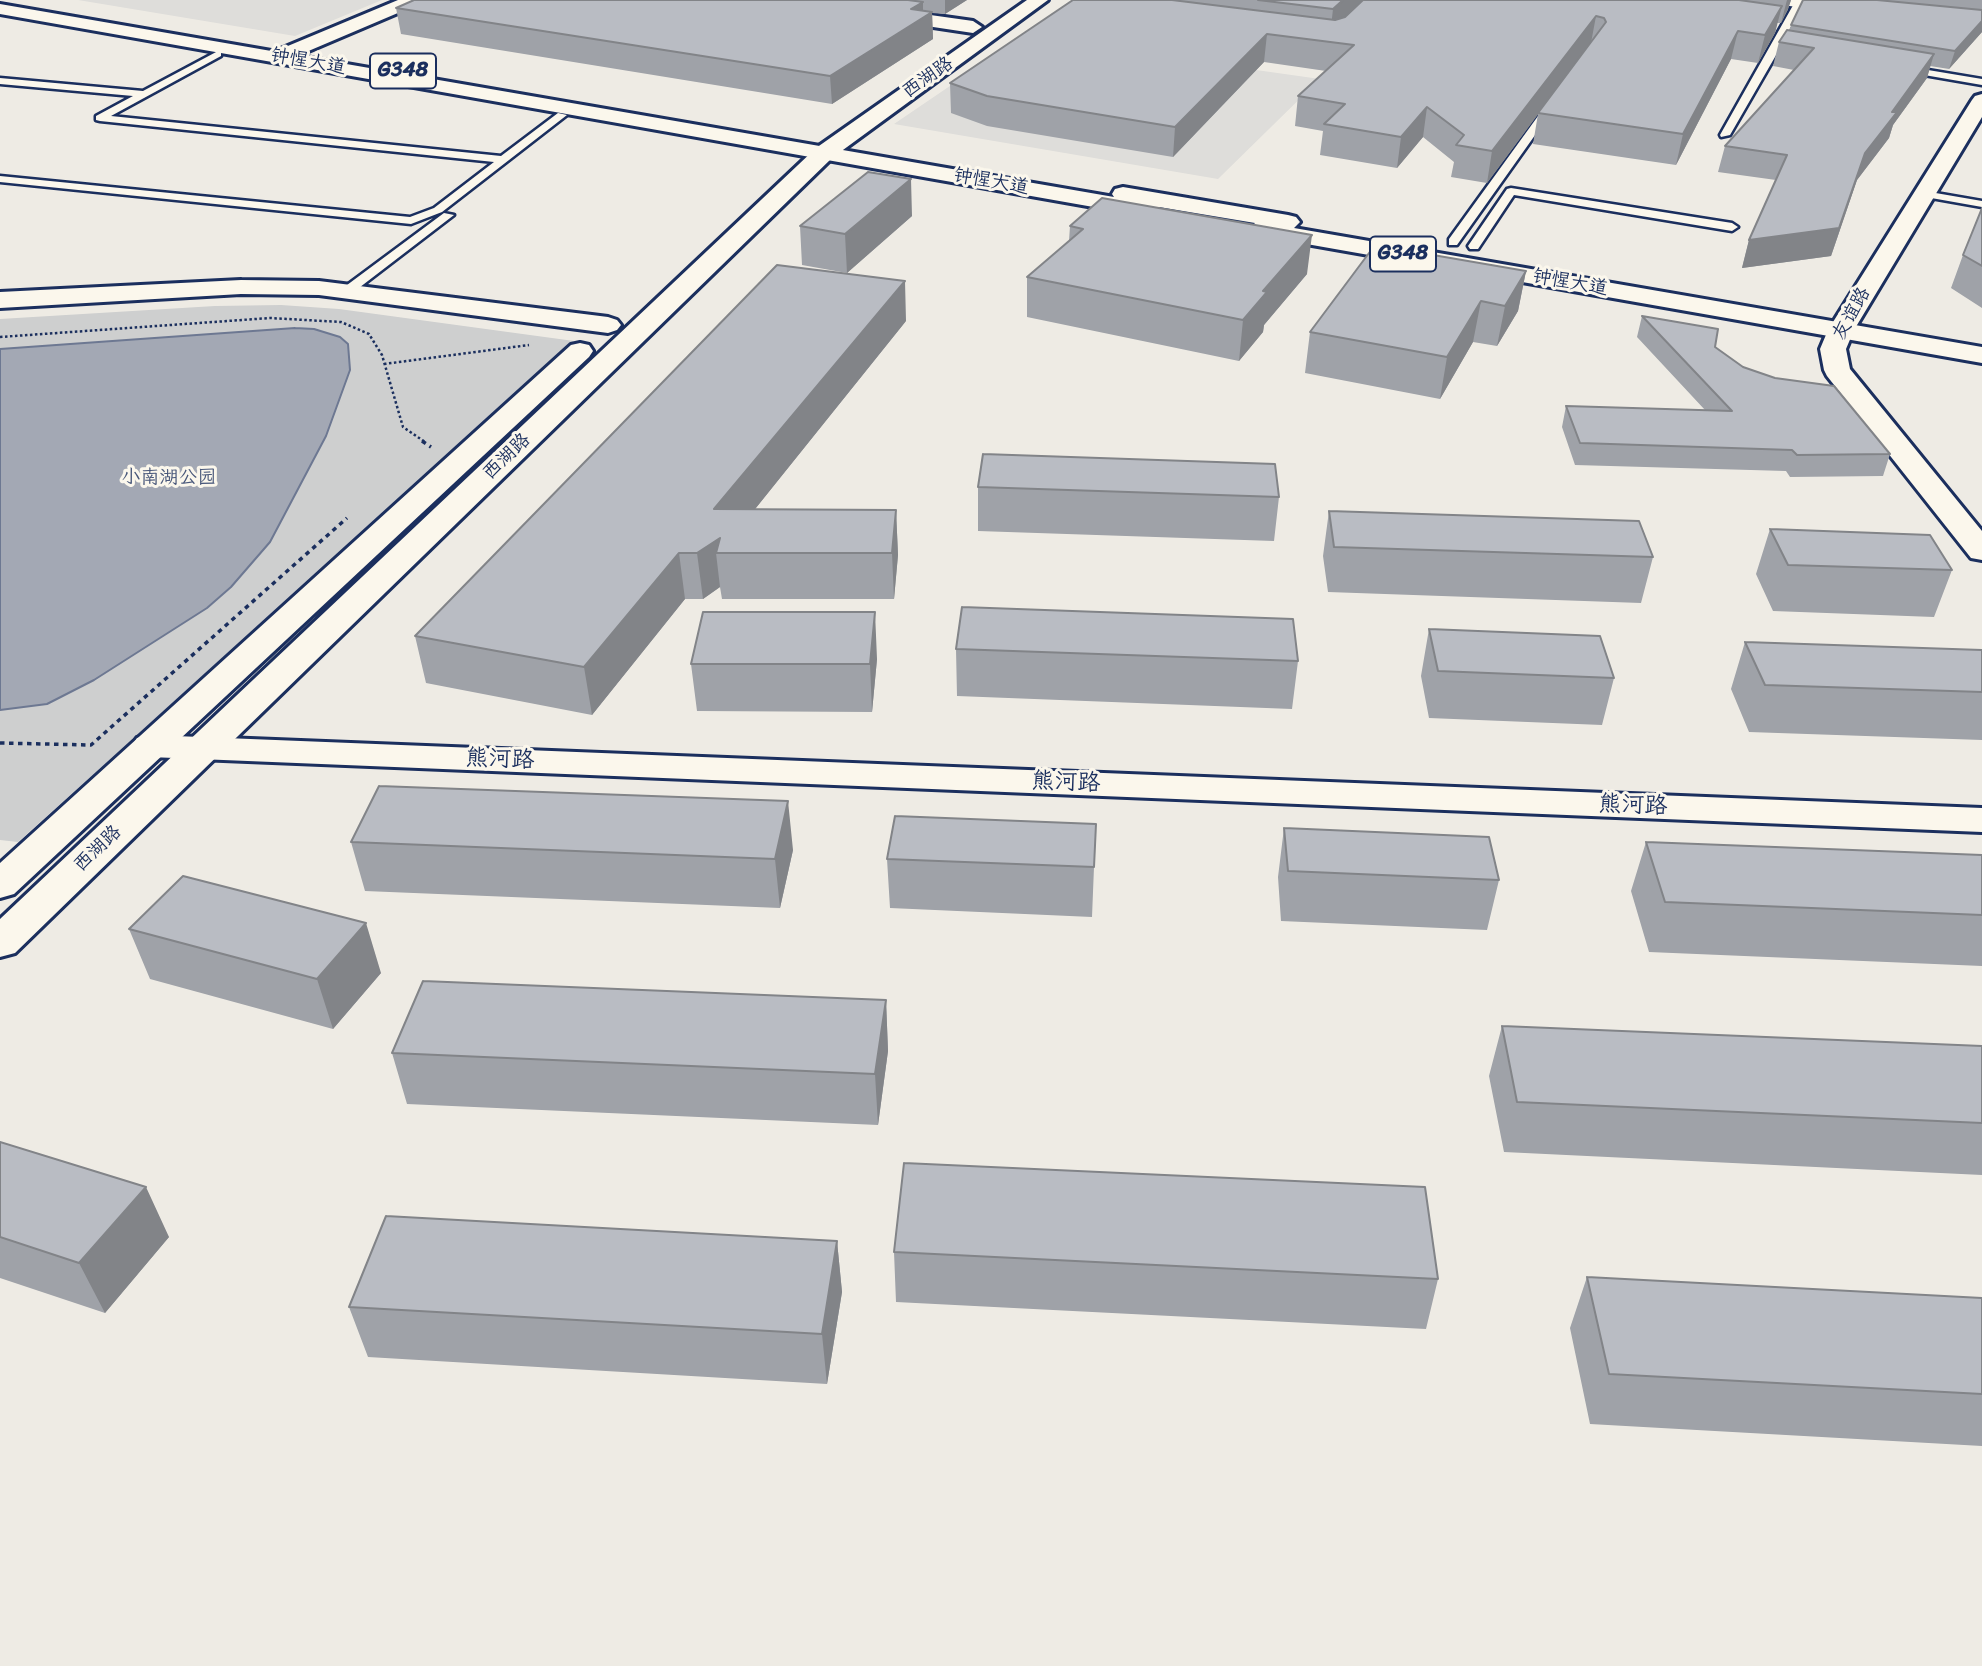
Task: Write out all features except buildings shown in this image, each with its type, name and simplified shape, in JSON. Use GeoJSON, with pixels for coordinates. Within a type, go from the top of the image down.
{"type":"FeatureCollection","features":[{"type":"Feature","properties":{"kind":"main road"},"geometry":{"type":"LineString","coordinates":[[38,0],[291,51],[743,121],[803,142]]}},
{"type":"Feature","properties":{"kind":"main road"},"geometry":{"type":"LineString","coordinates":[[291,51],[413,0]]}},
{"type":"Feature","properties":{"kind":"main road"},"geometry":{"type":"LineString","coordinates":[[787,0],[973,27]]}},
{"type":"Feature","properties":{"kind":"main road","name":"西湖路"},"geometry":{"type":"LineString","coordinates":[[873,94],[1012,0]]}},
{"type":"Feature","properties":{"kind":"main road","name":"西湖路"},"geometry":{"type":"LineString","coordinates":[[8,871],[150,746],[803,142],[1040,0]]}},
{"type":"Feature","properties":{"kind":"main road","name":"钟惺大道"},"geometry":{"type":"LineString","coordinates":[[0,1],[888,158]]}},
{"type":"Feature","properties":{"kind":"main road"},"geometry":{"type":"LineString","coordinates":[[1793,1],[1867,10]]}},
{"type":"Feature","properties":{"kind":"main road","name":"钟惺大道"},"geometry":{"type":"LineString","coordinates":[[0,9],[291,51]]}},
{"type":"Feature","properties":{"kind":"main road"},"geometry":{"type":"LineString","coordinates":[[0,15],[714,142],[803,142]]}},
{"type":"Feature","properties":{"kind":"main road","name":"友谊路"},"geometry":{"type":"LineString","coordinates":[[1982,100],[1844,325],[1833,349],[1837,370],[1982,551]]}},
{"type":"Feature","properties":{"kind":"main road","name":"西湖路"},"geometry":{"type":"LineString","coordinates":[[0,943],[204,748],[803,142]]}},
{"type":"Feature","properties":{"kind":"main road"},"geometry":{"type":"LineString","coordinates":[[888,158],[947,154],[1783,300],[1844,325],[1982,369]]}},
{"type":"Feature","properties":{"kind":"main road"},"geometry":{"type":"LineString","coordinates":[[888,158],[925,181],[1771,331],[1844,325],[1982,336]]}},
{"type":"Feature","properties":{"kind":"main road"},"geometry":{"type":"LineString","coordinates":[[0,300],[242,287],[348,291],[608,325]]}},
{"type":"Feature","properties":{"kind":"main road"},"geometry":{"type":"LineString","coordinates":[[1844,325],[1982,343]]}},
{"type":"Feature","properties":{"kind":"main road"},"geometry":{"type":"LineString","coordinates":[[1844,325],[1982,355]]}},
{"type":"Feature","properties":{"kind":"main road","name":"熊河路"},"geometry":{"type":"LineString","coordinates":[[150,746],[1982,820]]}},
{"type":"Feature","properties":{"kind":"main road"},"geometry":{"type":"LineString","coordinates":[[8,871],[77,870]]}},
{"type":"Feature","properties":{"kind":"lane"},"geometry":{"type":"LineString","coordinates":[[1725,135],[1776,47],[1785,29],[1793,1]]}},
{"type":"Feature","properties":{"kind":"lane"},"geometry":{"type":"LineString","coordinates":[[1771,27],[1785,29]]}},
{"type":"Feature","properties":{"kind":"lane"},"geometry":{"type":"LineString","coordinates":[[1776,47],[1817,54]]}},
{"type":"Feature","properties":{"kind":"lane"},"geometry":{"type":"LineString","coordinates":[[218,54],[100,118],[504,160]]}},
{"type":"Feature","properties":{"kind":"lane"},"geometry":{"type":"LineString","coordinates":[[1899,68],[1982,82]]}},
{"type":"Feature","properties":{"kind":"lane"},"geometry":{"type":"LineString","coordinates":[[0,81],[144,94]]}},
{"type":"Feature","properties":{"kind":"lane"},"geometry":{"type":"LineString","coordinates":[[1464,244],[1554,102]]}},
{"type":"Feature","properties":{"kind":"lane"},"geometry":{"type":"LineString","coordinates":[[0,179],[411,221],[438,210],[504,160],[570,116]]}},
{"type":"Feature","properties":{"kind":"lane"},"geometry":{"type":"LineString","coordinates":[[348,291],[570,116]]}},
{"type":"Feature","properties":{"kind":"lane"},"geometry":{"type":"LineString","coordinates":[[1464,244],[1511,191],[1732,227]]}},
{"type":"Feature","properties":{"kind":"lane"},"geometry":{"type":"LineString","coordinates":[[1924,194],[1982,204]]}},
{"type":"Feature","properties":{"kind":"path"},"geometry":{"type":"LineString","coordinates":[[0,337],[270,318],[341,322],[369,334],[382,355],[402,427],[428,446],[464,458]]}},
{"type":"Feature","properties":{"kind":"path"},"geometry":{"type":"LineString","coordinates":[[384,364],[540,343]]}},
{"type":"Feature","properties":{"kind":"path"},"geometry":{"type":"LineString","coordinates":[[0,743],[90,745],[357,509]]}},
{"type":"Feature","properties":{"kind":"shaded area"},"geometry":{"type":"Polygon","coordinates":[[[78,0],[382,0],[295,36],[78,0]]]}},
{"type":"Feature","properties":{"kind":"shaded area"},"geometry":{"type":"Polygon","coordinates":[[[1022,37],[1320,79],[1218,179],[894,124],[1022,37]]]}},
{"type":"Feature","properties":{"kind":"shaded area"},"geometry":{"type":"Polygon","coordinates":[[[295,328],[314,329],[340,337],[348,344],[350,370],[326,436],[270,542],[231,587],[207,608],[94,680],[47,704],[0,710],[0,349],[295,328]]]}},
{"type":"Feature","properties":{"kind":"green space","name":"小南湖公园"},"geometry":{"type":"Polygon","coordinates":[[[281,305],[339,309],[574,341],[18,842],[0,840],[0,319],[215,306],[281,305]]]}}]}
